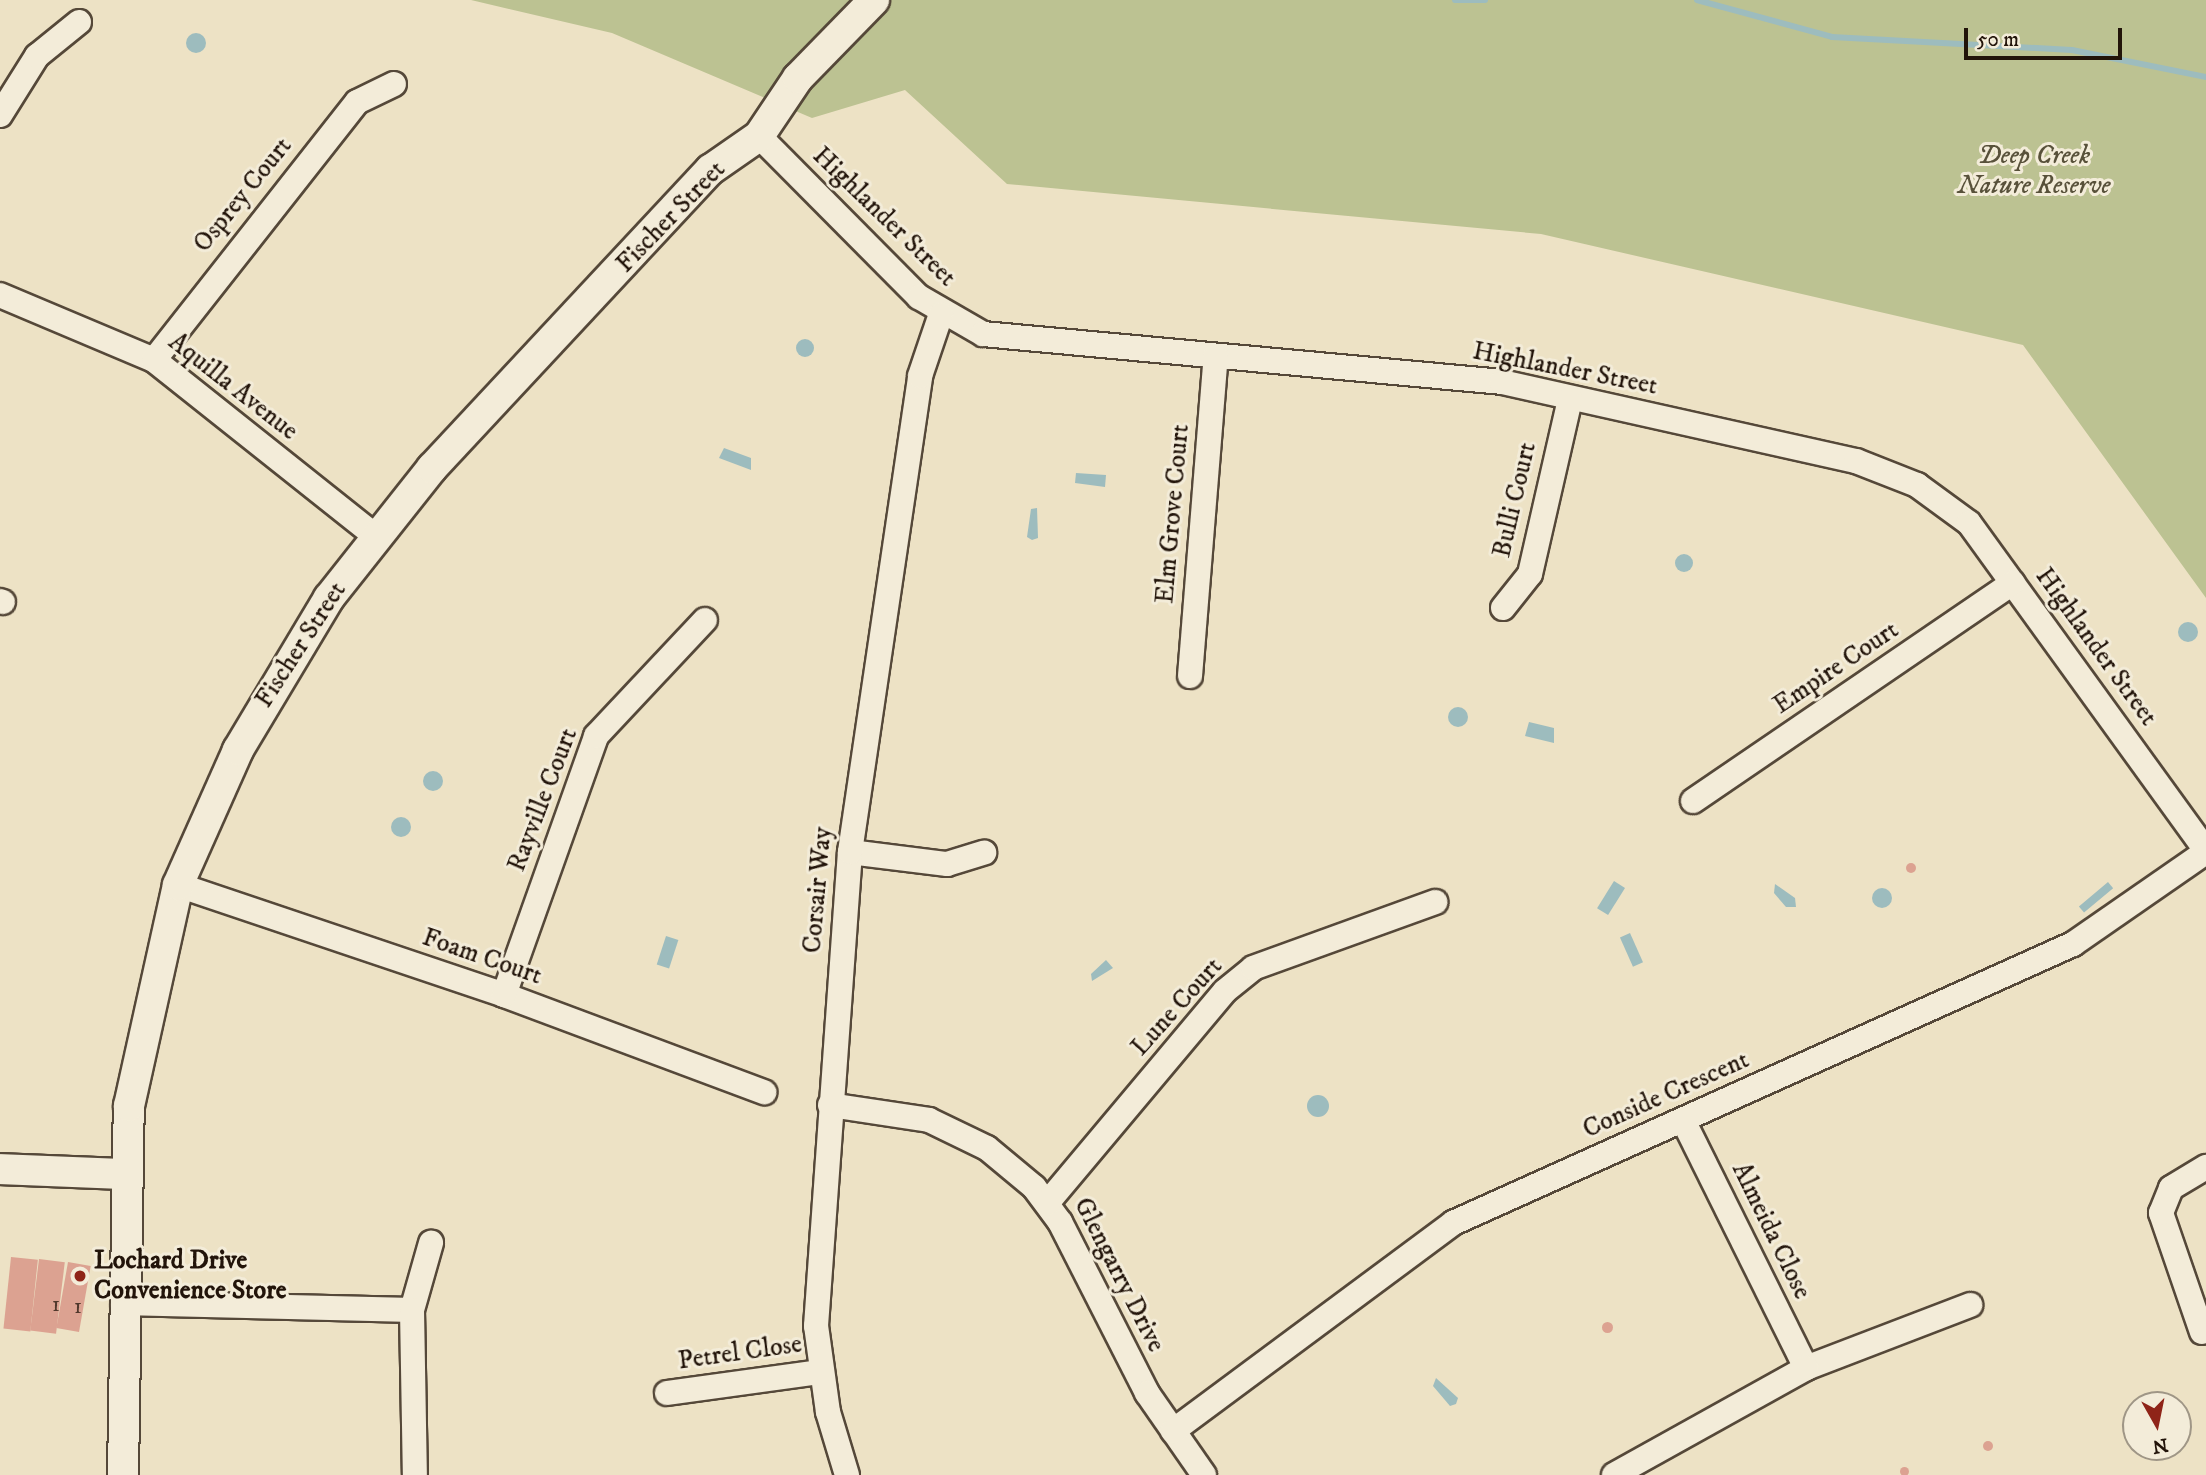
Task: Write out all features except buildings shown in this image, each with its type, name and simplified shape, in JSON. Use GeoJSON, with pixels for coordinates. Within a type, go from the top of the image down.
{"type":"FeatureCollection","features":[{"type":"Feature","properties":{"kind":"street","name":"Fischer Street"},"geometry":{"type":"LineString","coordinates":[[123,1475],[125,1174],[129,1106],[177,884],[282,667],[374,536],[710,170],[759,136],[798,78],[874,0]]}},
{"type":"Feature","properties":{"kind":"street"},"geometry":{"type":"LineString","coordinates":[[0,115],[37,56],[79,22]]}},
{"type":"Feature","properties":{"kind":"street","name":"Osprey Court"},"geometry":{"type":"LineString","coordinates":[[154,360],[357,102],[394,84]]}},
{"type":"Feature","properties":{"kind":"street","name":"Highlander Street"},"geometry":{"type":"LineString","coordinates":[[759,136],[941,314],[983,334],[1502,382],[1887,472],[1945,502],[1969,523],[2206,851]]}},
{"type":"Feature","properties":{"kind":"street","name":"Aquilla Avenue"},"geometry":{"type":"LineString","coordinates":[[0,295],[154,360],[374,536]]}},
{"type":"Feature","properties":{"kind":"street","name":"Corsair Way"},"geometry":{"type":"LineString","coordinates":[[846,1475],[820,1372],[816,1326],[850,852],[920,376],[941,314]]}},
{"type":"Feature","properties":{"kind":"street","name":"Elm Grove Court"},"geometry":{"type":"LineString","coordinates":[[1190,676],[1216,356]]}},
{"type":"Feature","properties":{"kind":"street","name":"Bulli Court"},"geometry":{"type":"LineString","coordinates":[[1503,608],[1530,574],[1570,398]]}},
{"type":"Feature","properties":{"kind":"street","name":"Empire Court"},"geometry":{"type":"LineString","coordinates":[[1693,802],[2013,583]]}},
{"type":"Feature","properties":{"kind":"street","name":"Rayville Court"},"geometry":{"type":"LineString","coordinates":[[504,995],[596,736],[705,620]]}},
{"type":"Feature","properties":{"kind":"street","name":"Conside Crescent"},"geometry":{"type":"LineString","coordinates":[[1173,1431],[1453,1223],[2073,944],[2206,851]]}},
{"type":"Feature","properties":{"kind":"street"},"geometry":{"type":"LineString","coordinates":[[850,852],[947,864],[984,853]]}},
{"type":"Feature","properties":{"kind":"street","name":"Foam Court"},"geometry":{"type":"LineString","coordinates":[[177,884],[504,995],[764,1092]]}},
{"type":"Feature","properties":{"kind":"street","name":"Lune Court"},"geometry":{"type":"LineString","coordinates":[[1048,1202],[1225,991],[1253,968],[1435,902]]}},
{"type":"Feature","properties":{"kind":"street","name":"Glengarry Drive"},"geometry":{"type":"LineString","coordinates":[[830,1105],[899,1111],[960,1133],[1010,1164],[1048,1202],[1116,1338],[1173,1431],[1205,1475]]}},
{"type":"Feature","properties":{"kind":"street","name":"Almeida Close"},"geometry":{"type":"LineString","coordinates":[[1683,1120],[1807,1368]]}},
{"type":"Feature","properties":{"kind":"street"},"geometry":{"type":"LineString","coordinates":[[2202,1332],[2161,1213],[2171,1188],[2206,1167]]}},
{"type":"Feature","properties":{"kind":"street"},"geometry":{"type":"LineString","coordinates":[[0,1169],[125,1174]]}},
{"type":"Feature","properties":{"kind":"street"},"geometry":{"type":"LineString","coordinates":[[415,1475],[412,1310],[431,1243]]}},
{"type":"Feature","properties":{"kind":"street"},"geometry":{"type":"LineString","coordinates":[[123,1303],[412,1310]]}},
{"type":"Feature","properties":{"kind":"street"},"geometry":{"type":"LineString","coordinates":[[1614,1475],[1807,1368],[1970,1305]]}},
{"type":"Feature","properties":{"kind":"street","name":"Petrel Close"},"geometry":{"type":"LineString","coordinates":[[667,1393],[820,1372]]}},
{"type":"Feature","properties":{"kind":"green space","name":"Deep Creek Nature Reserve"},"geometry":{"type":"Polygon","coordinates":[[[471,0],[2206,0],[2206,598],[2023,345],[1541,234],[1007,184],[905,90],[812,118],[612,33],[471,0]]]}},
{"type":"Feature","properties":{"kind":"water"},"geometry":{"type":"Polygon","coordinates":[[[196,33],[203,36],[206,43],[203,50],[196,53],[189,50],[186,43],[189,36],[196,33]]]}},
{"type":"Feature","properties":{"kind":"water"},"geometry":{"type":"Polygon","coordinates":[[[801,339],[809,339],[814,348],[812,355],[801,357],[796,352],[796,344],[801,339]]]}},
{"type":"Feature","properties":{"kind":"water"},"geometry":{"type":"Polygon","coordinates":[[[724,448],[751,458],[751,470],[719,458],[724,448]]]}},
{"type":"Feature","properties":{"kind":"water"},"geometry":{"type":"Polygon","coordinates":[[[1076,473],[1106,475],[1105,487],[1075,483],[1076,473]]]}},
{"type":"Feature","properties":{"kind":"water"},"geometry":{"type":"Polygon","coordinates":[[[1037,508],[1038,538],[1032,540],[1027,537],[1031,509],[1037,508]]]}},
{"type":"Feature","properties":{"kind":"water"},"geometry":{"type":"Polygon","coordinates":[[[1684,554],[1690,557],[1693,563],[1690,569],[1684,572],[1678,569],[1675,563],[1678,557],[1684,554]]]}},
{"type":"Feature","properties":{"kind":"water"},"geometry":{"type":"Polygon","coordinates":[[[2188,622],[2195,625],[2198,632],[2195,639],[2188,642],[2181,639],[2178,632],[2181,625],[2188,622]]]}},
{"type":"Feature","properties":{"kind":"water"},"geometry":{"type":"Polygon","coordinates":[[[1454,707],[1462,707],[1468,717],[1462,727],[1454,727],[1448,721],[1448,713],[1454,707]]]}},
{"type":"Feature","properties":{"kind":"water"},"geometry":{"type":"Polygon","coordinates":[[[1529,722],[1554,728],[1554,743],[1525,736],[1529,722]]]}},
{"type":"Feature","properties":{"kind":"water"},"geometry":{"type":"Polygon","coordinates":[[[433,771],[440,774],[443,781],[440,788],[433,791],[426,788],[423,781],[426,774],[433,771]]]}},
{"type":"Feature","properties":{"kind":"water"},"geometry":{"type":"Polygon","coordinates":[[[401,817],[408,820],[411,827],[408,834],[401,837],[394,834],[391,827],[394,820],[401,817]]]}},
{"type":"Feature","properties":{"kind":"water"},"geometry":{"type":"Polygon","coordinates":[[[1614,881],[1625,888],[1608,915],[1597,908],[1614,881]]]}},
{"type":"Feature","properties":{"kind":"water"},"geometry":{"type":"Polygon","coordinates":[[[2108,882],[2113,888],[2084,913],[2079,906],[2108,882]]]}},
{"type":"Feature","properties":{"kind":"water"},"geometry":{"type":"Polygon","coordinates":[[[1775,884],[1795,898],[1796,907],[1786,907],[1774,893],[1775,884]]]}},
{"type":"Feature","properties":{"kind":"water"},"geometry":{"type":"Polygon","coordinates":[[[1878,888],[1886,888],[1892,898],[1886,908],[1878,908],[1872,902],[1872,894],[1878,888]]]}},
{"type":"Feature","properties":{"kind":"water"},"geometry":{"type":"Polygon","coordinates":[[[1630,933],[1643,962],[1633,967],[1620,937],[1630,933]]]}},
{"type":"Feature","properties":{"kind":"water"},"geometry":{"type":"Polygon","coordinates":[[[666,936],[678,940],[669,969],[657,965],[666,936]]]}},
{"type":"Feature","properties":{"kind":"water"},"geometry":{"type":"Polygon","coordinates":[[[1106,960],[1113,968],[1092,981],[1091,974],[1106,960]]]}},
{"type":"Feature","properties":{"kind":"water"},"geometry":{"type":"Polygon","coordinates":[[[1318,1095],[1326,1098],[1329,1106],[1326,1114],[1318,1117],[1310,1114],[1307,1106],[1310,1098],[1318,1095]]]}},
{"type":"Feature","properties":{"kind":"water"},"geometry":{"type":"Polygon","coordinates":[[[1436,1378],[1458,1398],[1456,1404],[1450,1406],[1433,1386],[1436,1378]]]}},
{"type":"Feature","properties":{"kind":"waterway"},"geometry":{"type":"LineString","coordinates":[[1455,0],[1485,0]]}},
{"type":"Feature","properties":{"kind":"waterway"},"geometry":{"type":"LineString","coordinates":[[1697,0],[1832,37],[2072,50],[2206,77]]}},
{"type":"Feature","properties":{"kind":"place","name":"Lochard Drive Convenience Store"},"geometry":{"type":"Point","coordinates":[80,1276]}}]}
